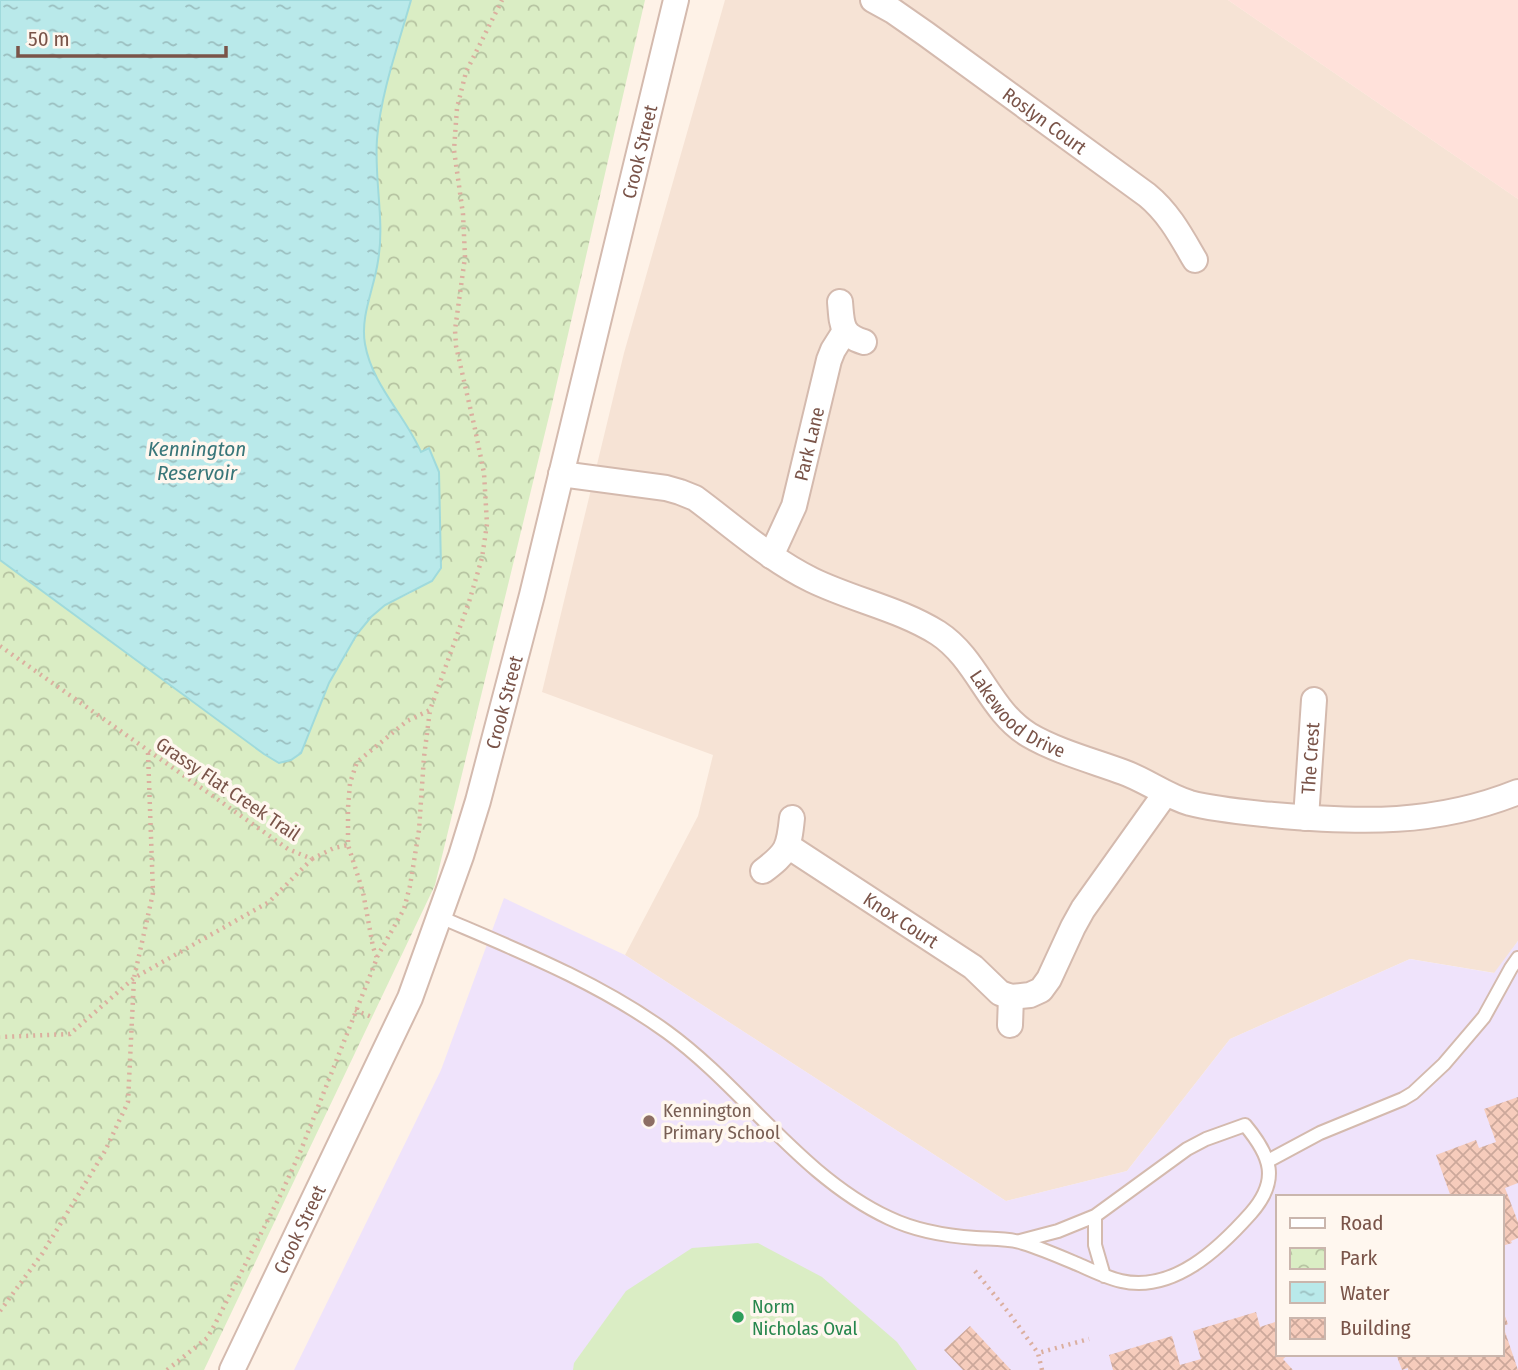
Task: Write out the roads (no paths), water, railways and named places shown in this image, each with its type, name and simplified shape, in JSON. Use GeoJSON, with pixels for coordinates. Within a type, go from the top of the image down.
{"type":"FeatureCollection","features":[{"type":"Feature","properties":{"kind":"street","name":"Crook Street"},"geometry":{"type":"LineString","coordinates":[[232,1370],[411,998],[478,801],[561,474],[676,0]]}},
{"type":"Feature","properties":{"kind":"street","name":"Roslyn Court"},"geometry":{"type":"LineString","coordinates":[[873,0],[926,34],[1147,195],[1171,219],[1195,260]]}},
{"type":"Feature","properties":{"kind":"street","name":"Park Lane"},"geometry":{"type":"LineString","coordinates":[[771,556],[794,506],[832,350],[854,337],[840,302]]}},
{"type":"Feature","properties":{"kind":"street","name":"Lakewood Drive"},"geometry":{"type":"LineString","coordinates":[[561,474],[666,488],[695,498],[790,569],[835,591],[918,622],[939,634],[970,662],[1013,723],[1030,735],[1135,776],[1187,802],[1212,808],[1306,818],[1375,821],[1425,817],[1467,809],[1518,792]]}},
{"type":"Feature","properties":{"kind":"street","name":"The Crest"},"geometry":{"type":"LineString","coordinates":[[1306,818],[1315,696]]}},
{"type":"Feature","properties":{"kind":"street"},"geometry":{"type":"LineString","coordinates":[[1010,1025],[1012,997],[1030,995],[1041,990],[1083,909],[1165,793]]}},
{"type":"Feature","properties":{"kind":"street"},"geometry":{"type":"LineString","coordinates":[[763,871],[779,859],[788,846],[792,818]]}},
{"type":"Feature","properties":{"kind":"street","name":"Knox Court"},"geometry":{"type":"LineString","coordinates":[[788,846],[973,967],[1000,993],[1012,997]]}},
{"type":"Feature","properties":{"kind":"lane"},"geometry":{"type":"LineString","coordinates":[[440,917],[604,992],[666,1031],[718,1075],[807,1161],[879,1213],[912,1227],[937,1233],[1020,1241],[1104,1276],[1138,1283],[1158,1282],[1191,1267],[1225,1240],[1257,1206],[1266,1191],[1270,1174],[1268,1160],[1245,1125],[1187,1149],[1095,1216],[1058,1231],[1020,1241]]}},
{"type":"Feature","properties":{"kind":"lane"},"geometry":{"type":"LineString","coordinates":[[1268,1160],[1320,1133],[1413,1093],[1444,1065],[1484,1017],[1518,958]]}},
{"type":"Feature","properties":{"kind":"lane"},"geometry":{"type":"LineString","coordinates":[[1095,1216],[1095,1245],[1104,1276]]}},
{"type":"Feature","properties":{"kind":"water","name":"Kennington Reservoir"},"geometry":{"type":"Polygon","coordinates":[[[0,0],[411,0],[379,121],[376,154],[380,246],[364,334],[374,373],[421,452],[429,448],[439,472],[441,568],[432,581],[385,605],[357,634],[329,683],[301,753],[291,760],[279,763],[264,754],[0,560],[0,0]]]}},
{"type":"Feature","properties":{"kind":"place","name":"Kennington Primary School"},"geometry":{"type":"Point","coordinates":[649,1121]}},
{"type":"Feature","properties":{"kind":"place","name":"Norm Nicholas Oval"},"geometry":{"type":"Point","coordinates":[738,1317]}}]}
